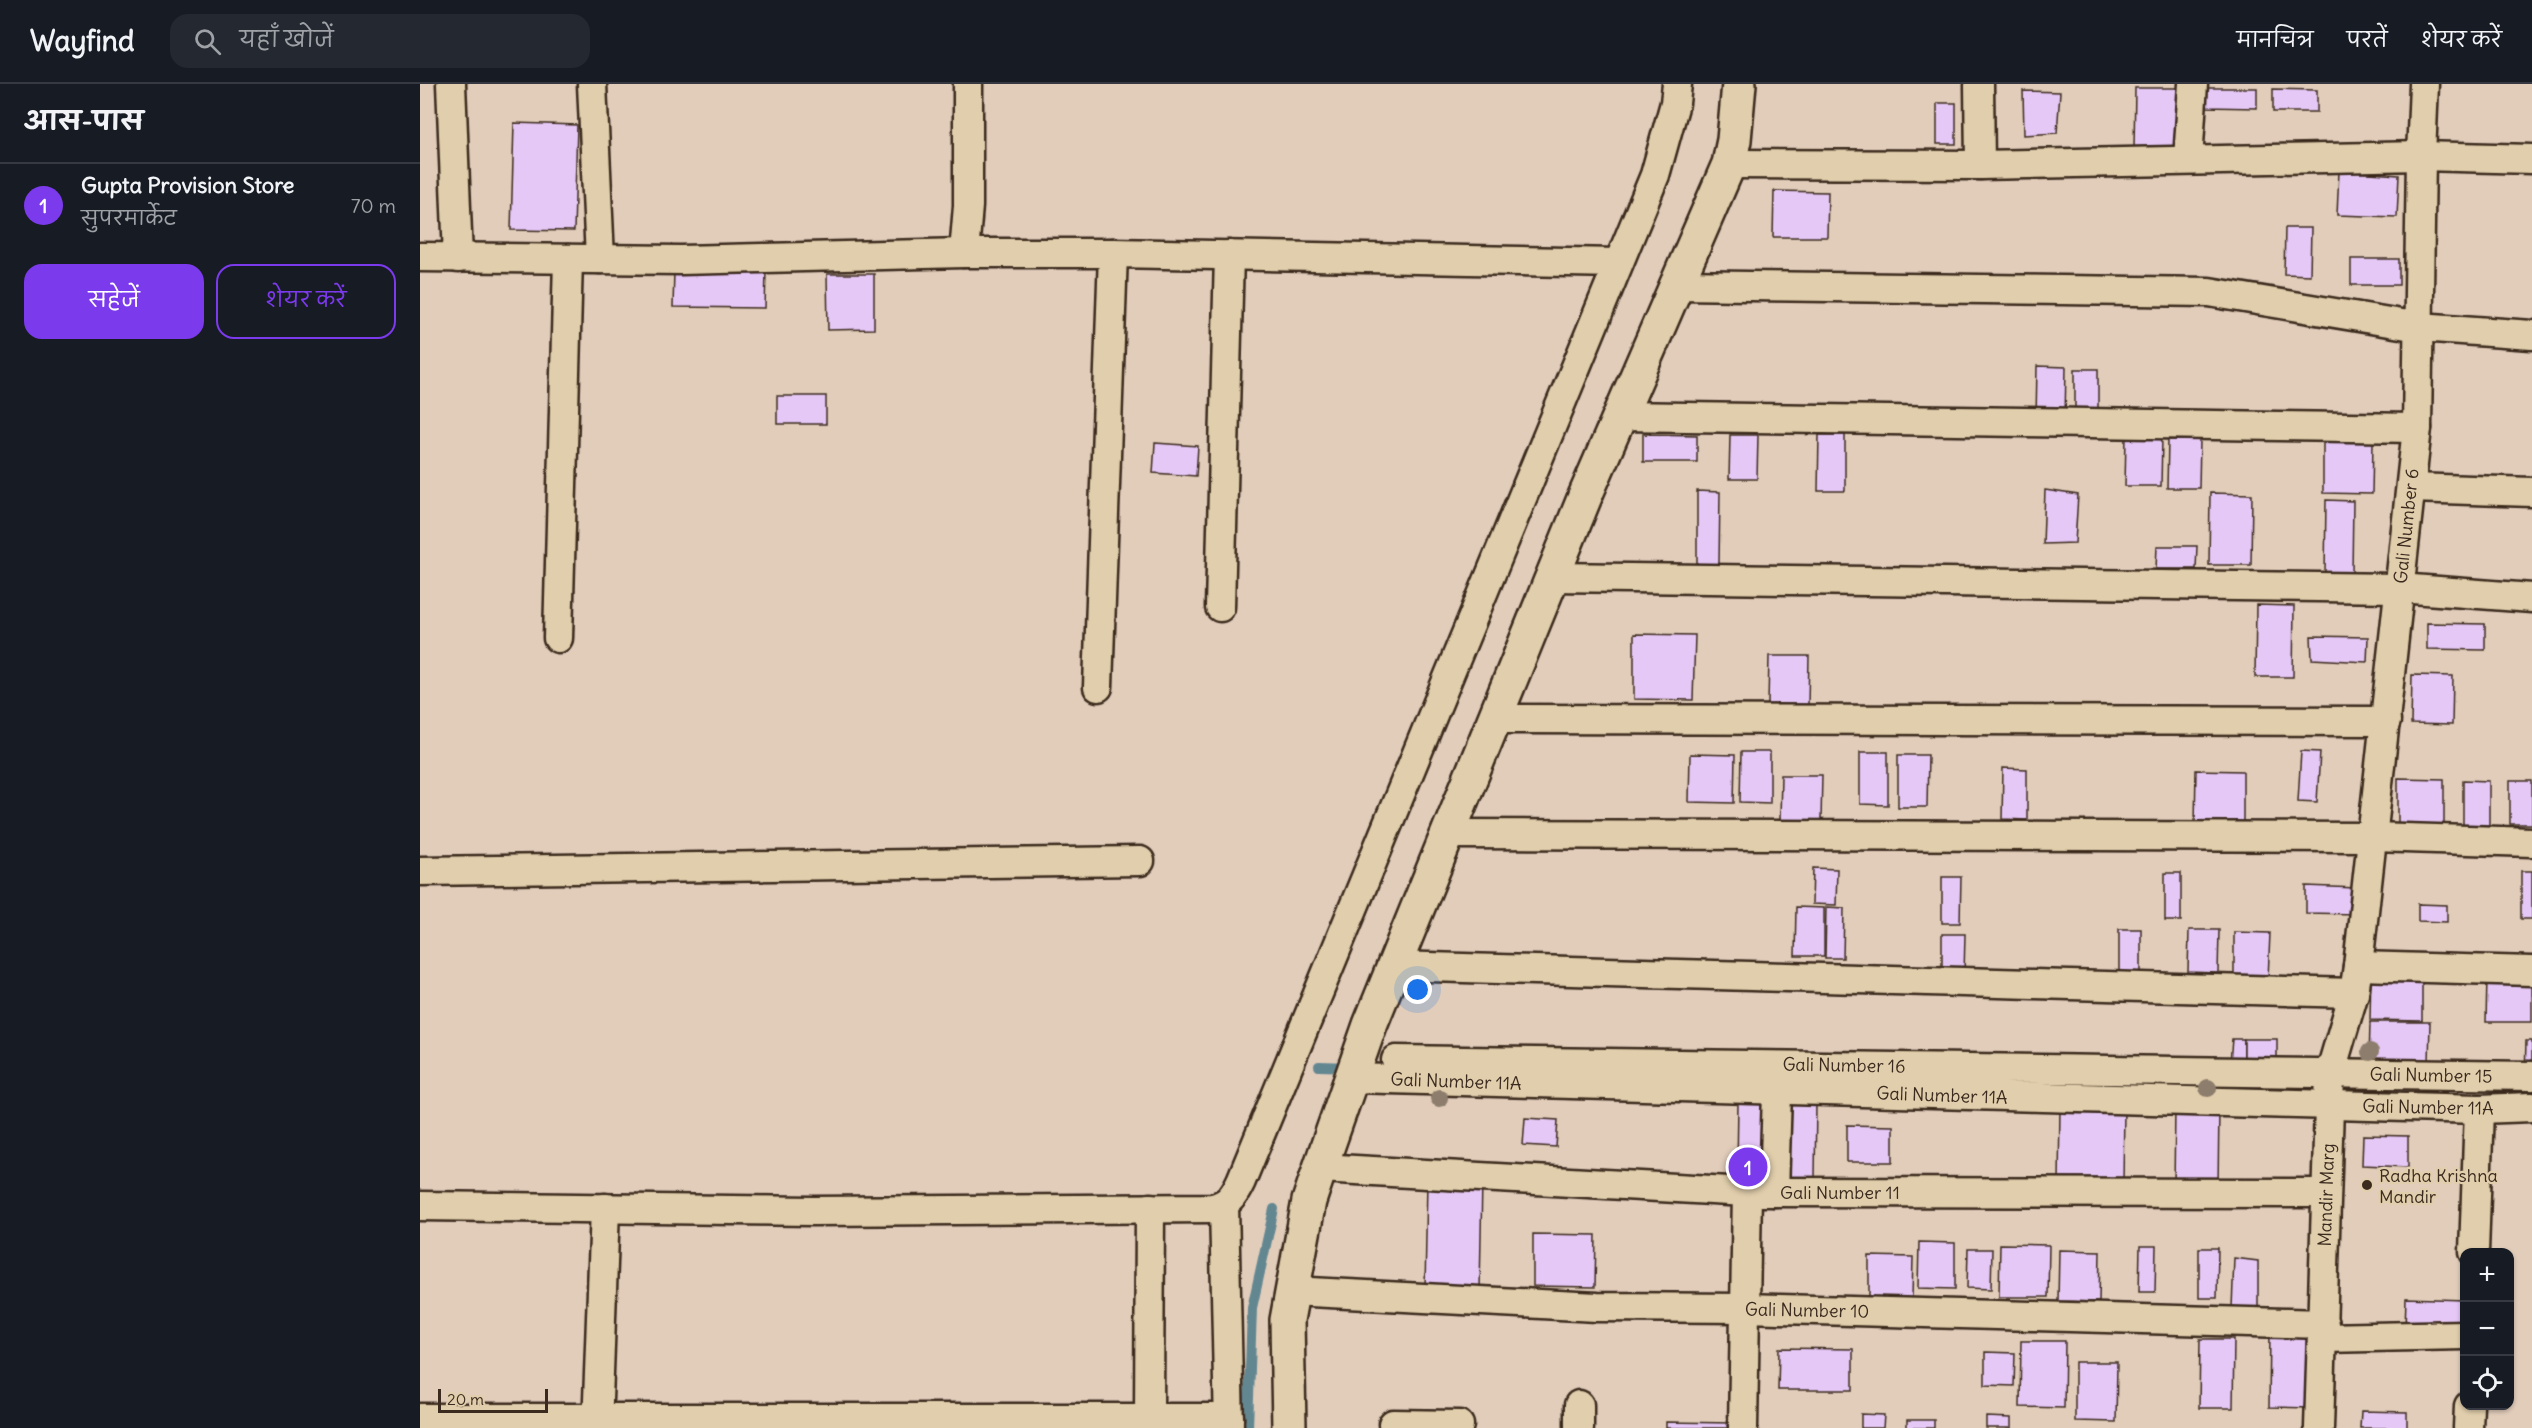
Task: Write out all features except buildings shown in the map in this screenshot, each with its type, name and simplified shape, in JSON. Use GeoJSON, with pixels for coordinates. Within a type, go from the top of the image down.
{"type":"FeatureCollection","features":[{"type":"Feature","properties":{"kind":"street"},"geometry":{"type":"LineString","coordinates":[[451,84],[458,258]]}},
{"type":"Feature","properties":{"kind":"street"},"geometry":{"type":"LineString","coordinates":[[592,84],[600,259]]}},
{"type":"Feature","properties":{"kind":"street"},"geometry":{"type":"LineString","coordinates":[[964,252],[968,206],[968,84]]}},
{"type":"Feature","properties":{"kind":"street"},"geometry":{"type":"LineString","coordinates":[[420,1206],[813,1211],[1212,1208],[1224,1205],[1234,1194],[1241,1181],[1655,175],[1675,103],[1677,84]]}},
{"type":"Feature","properties":{"kind":"street"},"geometry":{"type":"LineString","coordinates":[[1289,1428],[1287,1320],[1309,1200],[1394,966],[1494,719],[1619,416],[1729,164],[1734,140],[1739,84]]}},
{"type":"Feature","properties":{"kind":"street"},"geometry":{"type":"LineString","coordinates":[[1979,84],[1980,165]]}},
{"type":"Feature","properties":{"kind":"street"},"geometry":{"type":"LineString","coordinates":[[2187,160],[2193,84]]}},
{"type":"Feature","properties":{"kind":"street","name":"Gali Number 6"},"geometry":{"type":"LineString","coordinates":[[2356,979],[2417,428],[2424,84]]}},
{"type":"Feature","properties":{"kind":"street"},"geometry":{"type":"LineString","coordinates":[[1729,164],[1980,165],[2421,156],[2532,159]]}},
{"type":"Feature","properties":{"kind":"street"},"geometry":{"type":"LineString","coordinates":[[420,257],[681,260],[964,252],[1113,252],[1618,263]]}},
{"type":"Feature","properties":{"kind":"street"},"geometry":{"type":"LineString","coordinates":[[1098,687],[1113,252]]}},
{"type":"Feature","properties":{"kind":"street"},"geometry":{"type":"LineString","coordinates":[[1220,607],[1229,255]]}},
{"type":"Feature","properties":{"kind":"street"},"geometry":{"type":"LineString","coordinates":[[558,638],[568,259]]}},
{"type":"Feature","properties":{"kind":"street"},"geometry":{"type":"LineString","coordinates":[[1676,285],[2209,292],[2419,327],[2532,335]]}},
{"type":"Feature","properties":{"kind":"street"},"geometry":{"type":"LineString","coordinates":[[1619,416],[2417,428]]}},
{"type":"Feature","properties":{"kind":"street"},"geometry":{"type":"LineString","coordinates":[[2411,488],[2532,492]]}},
{"type":"Feature","properties":{"kind":"street"},"geometry":{"type":"LineString","coordinates":[[1552,577],[2399,588],[2532,598]]}},
{"type":"Feature","properties":{"kind":"street"},"geometry":{"type":"LineString","coordinates":[[1494,719],[2386,721]]}},
{"type":"Feature","properties":{"kind":"street"},"geometry":{"type":"LineString","coordinates":[[1448,834],[2373,837],[2532,842]]}},
{"type":"Feature","properties":{"kind":"street"},"geometry":{"type":"LineString","coordinates":[[420,871],[1140,861]]}},
{"type":"Feature","properties":{"kind":"street"},"geometry":{"type":"LineString","coordinates":[[1394,966],[2356,979],[2532,971]]}},
{"type":"Feature","properties":{"kind":"street","name":"Mandir Marg"},"geometry":{"type":"LineString","coordinates":[[2319,1428],[2324,1331],[2325,1193],[2330,1074],[2356,979]]}},
{"type":"Feature","properties":{"kind":"street","name":"Gali Number 16"},"geometry":{"type":"LineString","coordinates":[[1355,1069],[1886,1065],[2330,1074]]}},
{"type":"Feature","properties":{"kind":"street","name":"Gali Number 11A"},"geometry":{"type":"LineString","coordinates":[[1355,1069],[1776,1092],[1878,1092],[2479,1109],[2532,1107]]}},
{"type":"Feature","properties":{"kind":"street","name":"Gali Number 15"},"geometry":{"type":"LineString","coordinates":[[2330,1074],[2532,1076]]}},
{"type":"Feature","properties":{"kind":"street"},"geometry":{"type":"LineString","coordinates":[[1743,1428],[1745,1308],[1776,1092]]}},
{"type":"Feature","properties":{"kind":"street"},"geometry":{"type":"LineString","coordinates":[[2474,1248],[2479,1109]]}},
{"type":"Feature","properties":{"kind":"street","name":"Gali Number 11"},"geometry":{"type":"LineString","coordinates":[[1320,1168],[1761,1192],[2325,1193]]}},
{"type":"Feature","properties":{"kind":"street"},"geometry":{"type":"LineString","coordinates":[[420,1418],[597,1423],[1149,1418],[1229,1423],[1224,1205]]}},
{"type":"Feature","properties":{"kind":"street"},"geometry":{"type":"LineString","coordinates":[[597,1423],[605,1208]]}},
{"type":"Feature","properties":{"kind":"street"},"geometry":{"type":"LineString","coordinates":[[1149,1418],[1150,1208]]}},
{"type":"Feature","properties":{"kind":"street","name":"Gali Number 10"},"geometry":{"type":"LineString","coordinates":[[1291,1291],[1597,1307],[1745,1308],[2460,1335]]}},
{"type":"Feature","properties":{"kind":"street"},"geometry":{"type":"LineString","coordinates":[[2468,1428],[2469,1410]]}},
{"type":"Feature","properties":{"kind":"street"},"geometry":{"type":"LineString","coordinates":[[1393,1424],[1459,1419]]}},
{"type":"Feature","properties":{"kind":"waterway"},"geometry":{"type":"LineString","coordinates":[[1319,1066],[1351,1067]]}},
{"type":"Feature","properties":{"kind":"waterway"},"geometry":{"type":"LineString","coordinates":[[1248,1428],[1252,1308],[1274,1209]]}},
{"type":"Feature","properties":{"kind":"place","name":"Gupta Provision Store"},"geometry":{"type":"Point","coordinates":[1748,1167]}},
{"type":"Feature","properties":{"kind":"place","name":"Radha Krishna Mandir"},"geometry":{"type":"Point","coordinates":[2367,1185]}}]}
